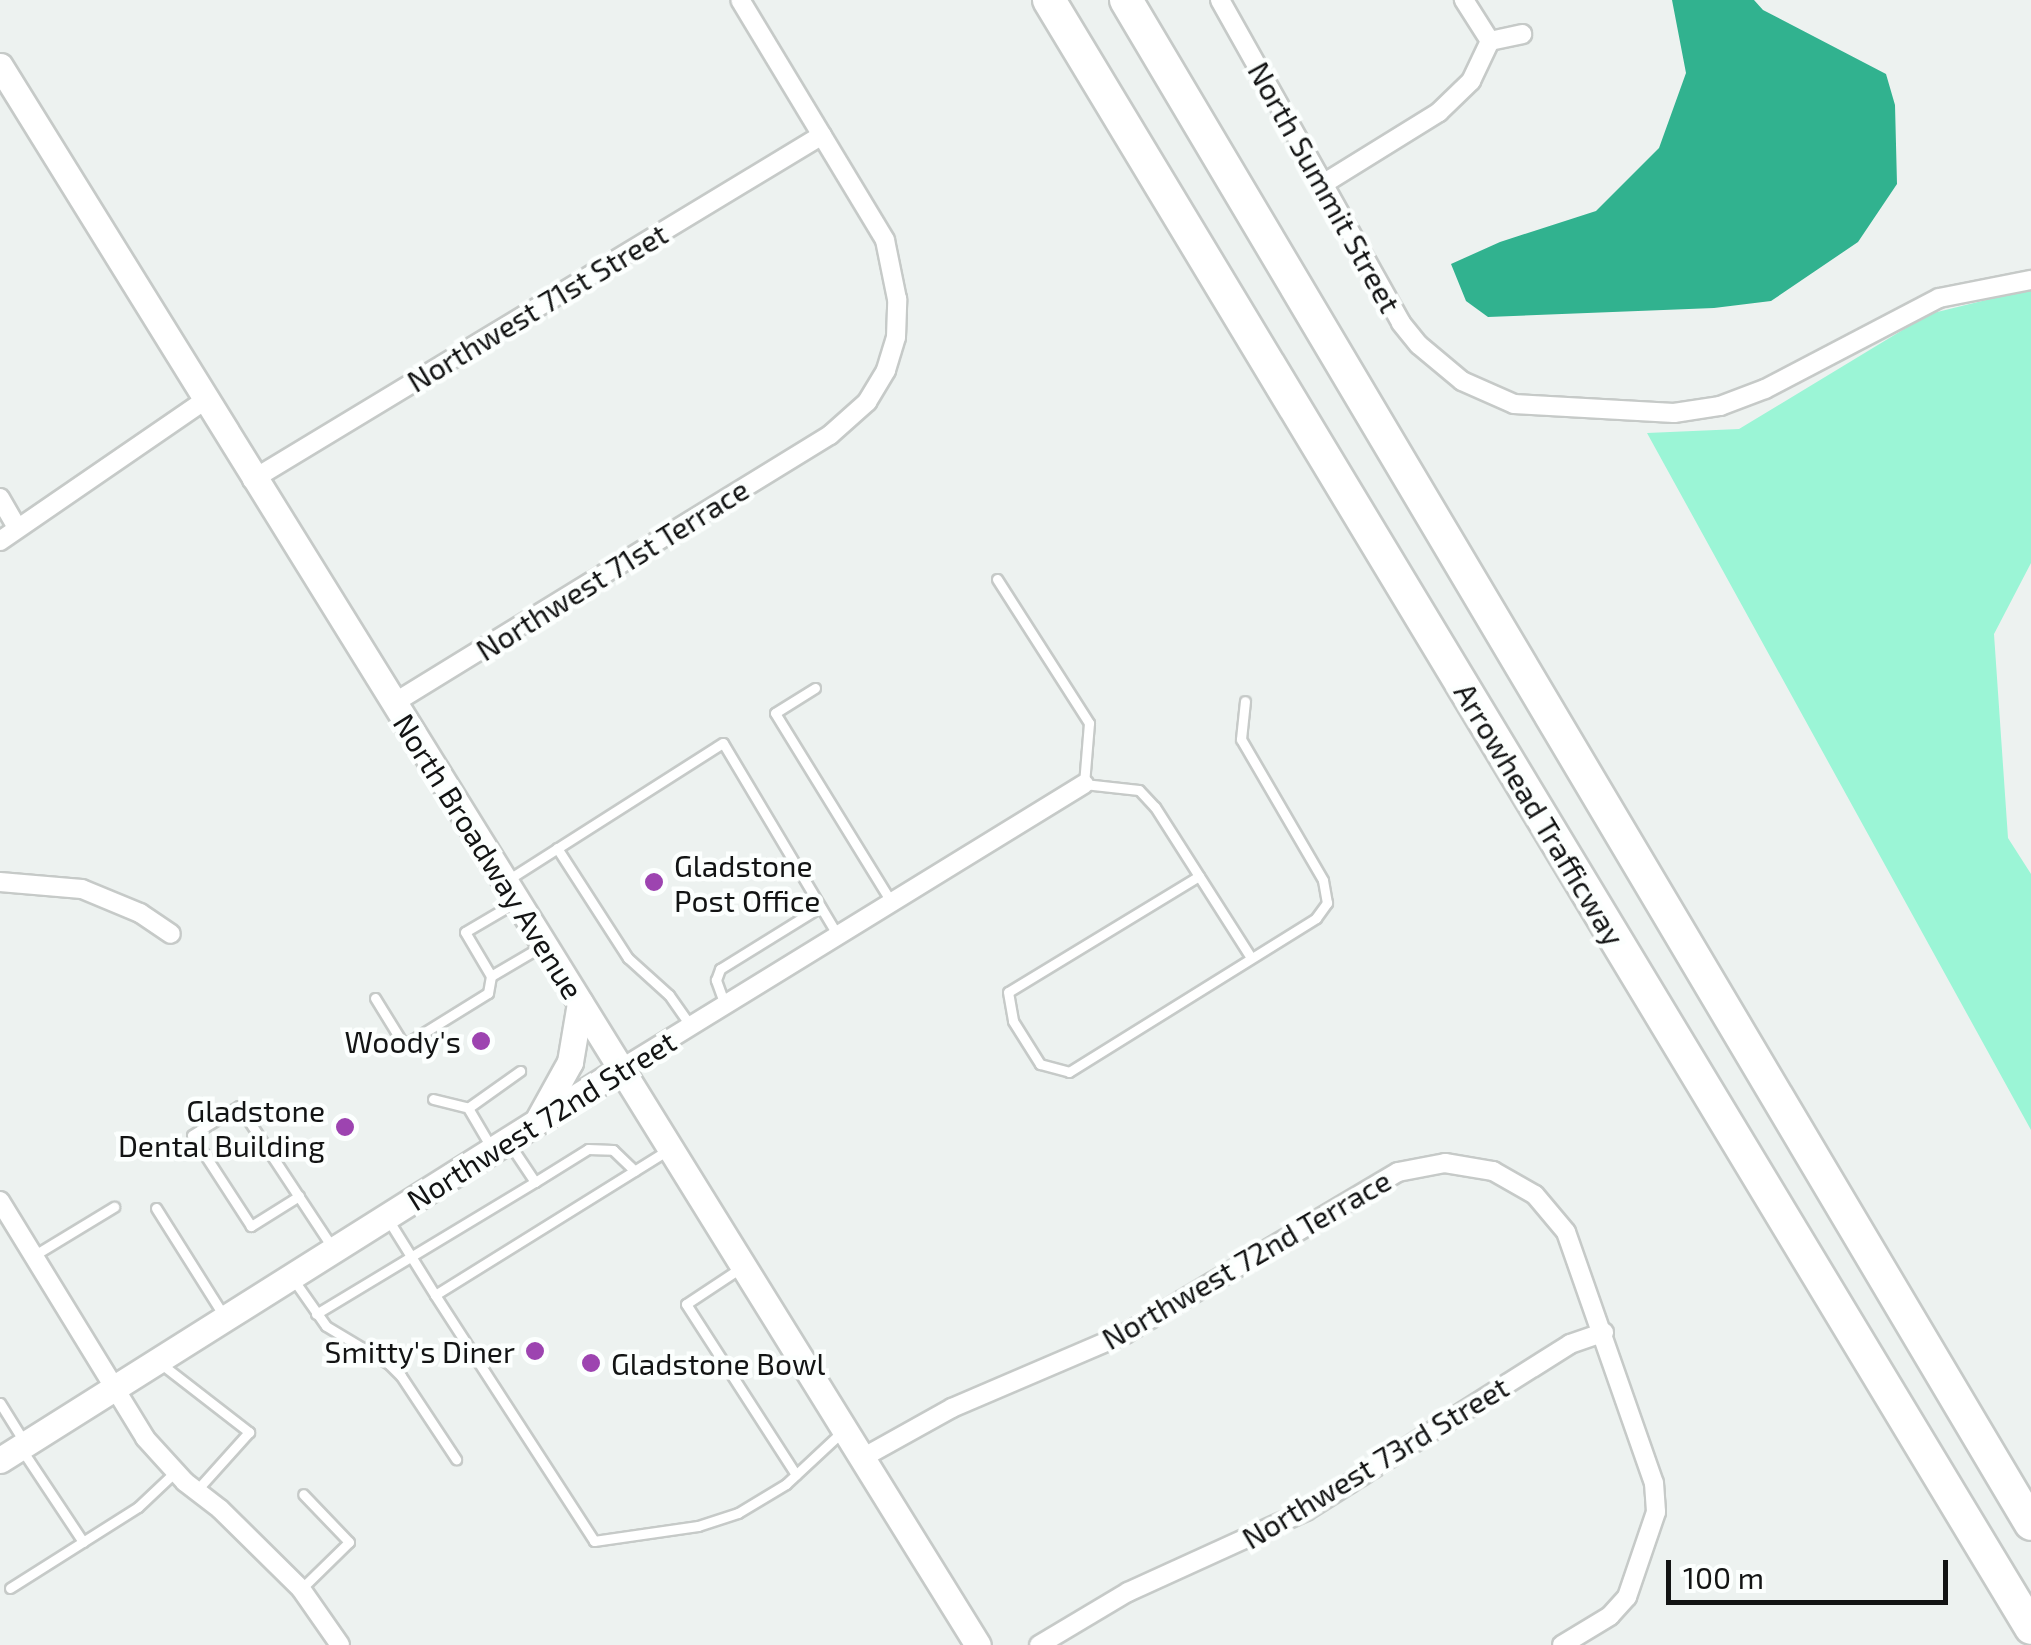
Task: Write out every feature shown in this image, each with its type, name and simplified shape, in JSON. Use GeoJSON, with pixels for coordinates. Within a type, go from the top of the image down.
{"type":"FeatureCollection","features":[{"type":"Feature","properties":{"kind":"highway","name":"Arrowhead Trafficway"},"geometry":{"type":"LineString","coordinates":[[1050,0],[2031,1628]]}},
{"type":"Feature","properties":{"kind":"highway","name":"Arrowhead Trafficway"},"geometry":{"type":"LineString","coordinates":[[1126,0],[2031,1524]]}},
{"type":"Feature","properties":{"kind":"main road","name":"North Broadway Avenue"},"geometry":{"type":"LineString","coordinates":[[0,66],[252,480],[624,1067],[978,1645]]}},
{"type":"Feature","properties":{"kind":"main road"},"geometry":{"type":"LineString","coordinates":[[536,1122],[570,1062],[580,1003]]}},
{"type":"Feature","properties":{"kind":"main road","name":"Northwest 72nd Street"},"geometry":{"type":"LineString","coordinates":[[10,1453],[624,1067]]}},
{"type":"Feature","properties":{"kind":"street","name":"Northwest 71st Terrace"},"geometry":{"type":"LineString","coordinates":[[394,703],[830,435],[867,402],[886,370],[896,337],[897,299],[885,240],[740,0]]}},
{"type":"Feature","properties":{"kind":"street","name":"North Summit Street"},"geometry":{"type":"LineString","coordinates":[[1220,0],[1401,322],[1442,366],[1487,394],[1527,407],[1697,410],[1765,389],[1939,298],[2031,280]]}},
{"type":"Feature","properties":{"kind":"street"},"geometry":{"type":"LineString","coordinates":[[1464,0],[1490,41]]}},
{"type":"Feature","properties":{"kind":"street"},"geometry":{"type":"LineString","coordinates":[[1490,41],[1522,34]]}},
{"type":"Feature","properties":{"kind":"street"},"geometry":{"type":"LineString","coordinates":[[1323,184],[1438,112],[1470,81],[1490,41]]}},
{"type":"Feature","properties":{"kind":"street","name":"Northwest 71st Street"},"geometry":{"type":"LineString","coordinates":[[252,480],[822,135]]}},
{"type":"Feature","properties":{"kind":"street"},"geometry":{"type":"LineString","coordinates":[[0,541],[204,401]]}},
{"type":"Feature","properties":{"kind":"street"},"geometry":{"type":"LineString","coordinates":[[0,498],[17,527]]}},
{"type":"Feature","properties":{"kind":"street","name":"Northwest 72nd Street"},"geometry":{"type":"LineString","coordinates":[[624,1067],[1084,784]]}},
{"type":"Feature","properties":{"kind":"street"},"geometry":{"type":"LineString","coordinates":[[0,882],[82,889],[118,901],[172,934]]}},
{"type":"Feature","properties":{"kind":"street","name":"Northwest 72nd Terrace"},"geometry":{"type":"LineString","coordinates":[[864,1457],[952,1408],[1124,1334],[1398,1172],[1445,1163],[1473,1166],[1515,1182],[1552,1212],[1572,1242],[1604,1332]]}},
{"type":"Feature","properties":{"kind":"street"},"geometry":{"type":"LineString","coordinates":[[3,1213],[145,1438],[175,1472],[301,1589],[340,1645]]}},
{"type":"Feature","properties":{"kind":"street"},"geometry":{"type":"LineString","coordinates":[[1562,1645],[1620,1607],[1656,1512],[1654,1482],[1604,1332]]}},
{"type":"Feature","properties":{"kind":"street","name":"Northwest 73rd Street"},"geometry":{"type":"LineString","coordinates":[[1039,1645],[1128,1592],[1306,1511],[1570,1344],[1604,1332]]}},
{"type":"Feature","properties":{"kind":"lane"},"geometry":{"type":"LineString","coordinates":[[997,580],[1089,723],[1084,784],[1139,790],[1156,807],[1250,956]]}},
{"type":"Feature","properties":{"kind":"lane"},"geometry":{"type":"LineString","coordinates":[[815,688],[775,713],[892,903]]}},
{"type":"Feature","properties":{"kind":"lane"},"geometry":{"type":"LineString","coordinates":[[1199,876],[1008,992],[1014,1021],[1040,1064],[1069,1072],[1316,918],[1326,903],[1323,880],[1241,739],[1245,701]]}},
{"type":"Feature","properties":{"kind":"lane"},"geometry":{"type":"LineString","coordinates":[[374,998],[404,1045],[488,993],[491,976],[465,932],[557,848],[723,743],[838,936]]}},
{"type":"Feature","properties":{"kind":"lane"},"geometry":{"type":"LineString","coordinates":[[557,848],[628,958],[669,995],[691,1026]]}},
{"type":"Feature","properties":{"kind":"lane"},"geometry":{"type":"LineString","coordinates":[[724,1005],[716,980],[720,969],[820,907]]}},
{"type":"Feature","properties":{"kind":"lane"},"geometry":{"type":"LineString","coordinates":[[491,976],[544,945]]}},
{"type":"Feature","properties":{"kind":"lane"},"geometry":{"type":"LineString","coordinates":[[468,1108],[520,1072]]}},
{"type":"Feature","properties":{"kind":"lane"},"geometry":{"type":"LineString","coordinates":[[433,1099],[468,1108],[535,1182]]}},
{"type":"Feature","properties":{"kind":"lane"},"geometry":{"type":"LineString","coordinates":[[299,1196],[252,1226],[192,1135],[240,1106],[299,1196],[334,1250]]}},
{"type":"Feature","properties":{"kind":"lane"},"geometry":{"type":"LineString","coordinates":[[435,1295],[672,1148]]}},
{"type":"Feature","properties":{"kind":"lane"},"geometry":{"type":"LineString","coordinates":[[316,1314],[588,1150],[614,1150],[635,1171]]}},
{"type":"Feature","properties":{"kind":"lane"},"geometry":{"type":"LineString","coordinates":[[33,1256],[114,1207]]}},
{"type":"Feature","properties":{"kind":"lane"},"geometry":{"type":"LineString","coordinates":[[156,1208],[225,1318]]}},
{"type":"Feature","properties":{"kind":"lane"},"geometry":{"type":"LineString","coordinates":[[386,1216],[594,1542],[698,1526],[738,1514],[796,1475],[846,1429]]}},
{"type":"Feature","properties":{"kind":"lane"},"geometry":{"type":"LineString","coordinates":[[744,1265],[686,1304],[796,1475]]}},
{"type":"Feature","properties":{"kind":"lane"},"geometry":{"type":"LineString","coordinates":[[292,1276],[326,1326],[389,1364],[456,1459]]}},
{"type":"Feature","properties":{"kind":"lane"},"geometry":{"type":"LineString","coordinates":[[157,1361],[249,1432],[196,1491]]}},
{"type":"Feature","properties":{"kind":"lane"},"geometry":{"type":"LineString","coordinates":[[0,1404],[21,1436],[10,1453],[82,1542]]}},
{"type":"Feature","properties":{"kind":"lane"},"geometry":{"type":"LineString","coordinates":[[10,1588],[138,1507],[175,1472]]}},
{"type":"Feature","properties":{"kind":"lane"},"geometry":{"type":"LineString","coordinates":[[301,1589],[349,1542],[303,1494]]}},
{"type":"Feature","properties":{"kind":"shaded area"},"geometry":{"type":"Polygon","coordinates":[[[1672,0],[1754,0],[1763,10],[1886,74],[1895,105],[1897,184],[1858,242],[1771,301],[1714,308],[1488,317],[1466,301],[1451,264],[1500,242],[1596,211],[1659,148],[1686,73],[1672,0]]]}},
{"type":"Feature","properties":{"kind":"shaded area"},"geometry":{"type":"Polygon","coordinates":[[[2031,289],[2031,563],[1994,634],[2008,838],[2031,874],[2031,1130],[1647,433],[1739,429],[1929,314],[2031,289]]]}},
{"type":"Feature","properties":{"kind":"place","name":"Gladstone Post Office"},"geometry":{"type":"Point","coordinates":[654,882]}},
{"type":"Feature","properties":{"kind":"place","name":"Woody's"},"geometry":{"type":"Point","coordinates":[481,1041]}},
{"type":"Feature","properties":{"kind":"place","name":"Gladstone Dental Building"},"geometry":{"type":"Point","coordinates":[345,1127]}},
{"type":"Feature","properties":{"kind":"place","name":"Smitty's Diner"},"geometry":{"type":"Point","coordinates":[535,1351]}},
{"type":"Feature","properties":{"kind":"place","name":"Gladstone Bowl"},"geometry":{"type":"Point","coordinates":[591,1363]}}]}
